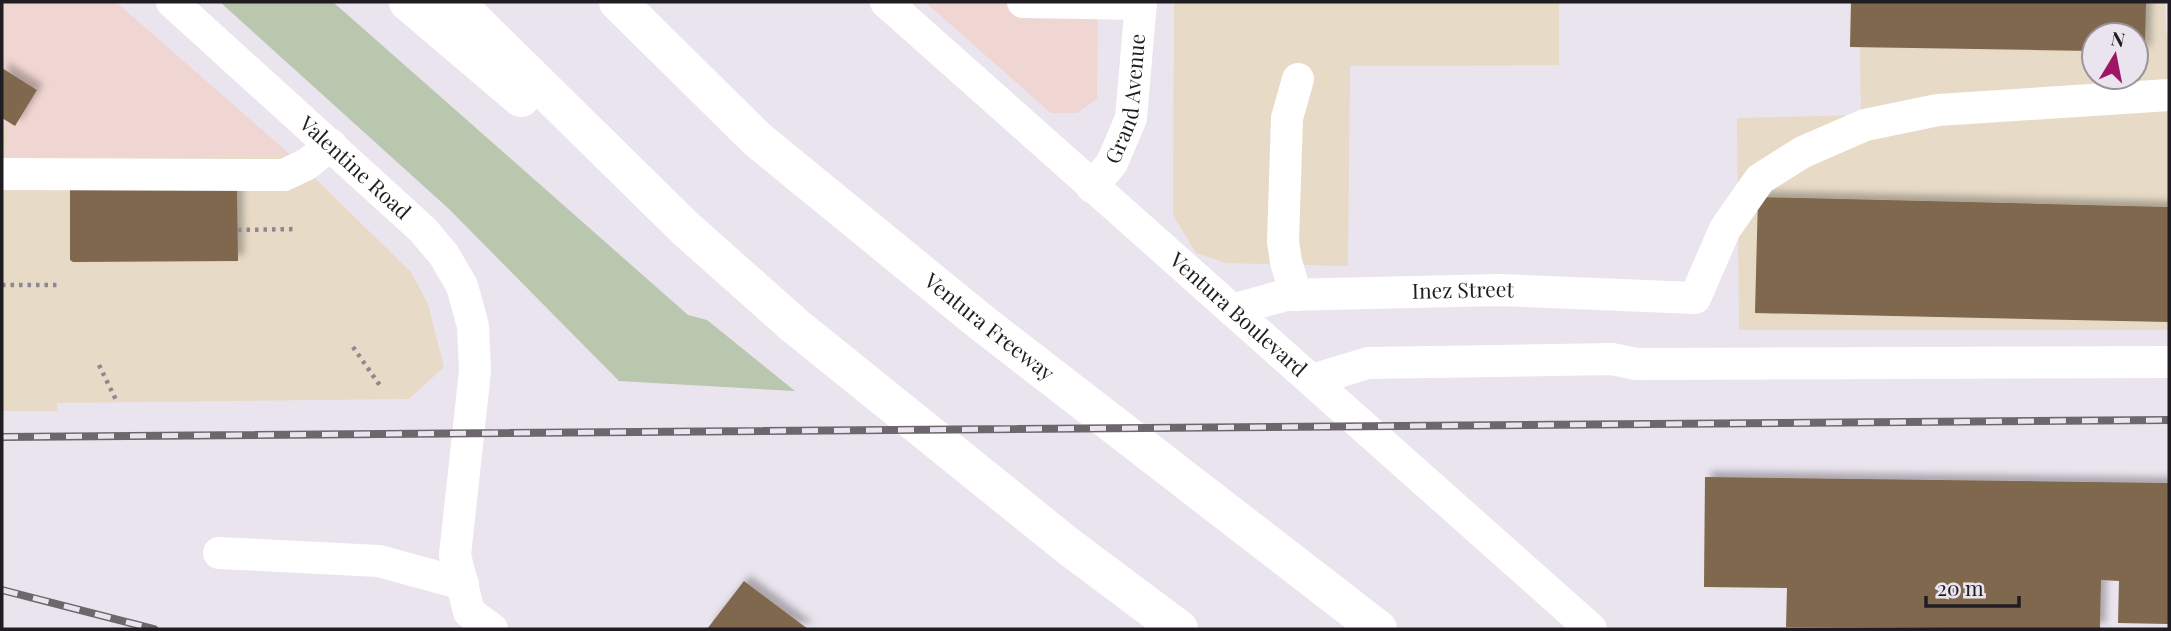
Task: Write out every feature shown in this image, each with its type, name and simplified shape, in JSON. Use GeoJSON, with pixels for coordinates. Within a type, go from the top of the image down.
{"type":"FeatureCollection","features":[{"type":"Feature","properties":{"kind":"highway"},"geometry":{"type":"LineString","coordinates":[[408,2],[504,84],[685,228]]}},
{"type":"Feature","properties":{"kind":"highway"},"geometry":{"type":"LineString","coordinates":[[455,2],[685,228],[794,325],[1068,546],[1179,629]]}},
{"type":"Feature","properties":{"kind":"highway","name":"Ventura Freeway"},"geometry":{"type":"LineString","coordinates":[[618,2],[758,140],[982,323],[1378,629]]}},
{"type":"Feature","properties":{"kind":"street","name":"Valentine Road"},"geometry":{"type":"LineString","coordinates":[[172,2],[423,230],[444,255],[462,286],[473,326],[475,371],[455,555],[469,612],[492,629]]}},
{"type":"Feature","properties":{"kind":"street"},"geometry":{"type":"LineString","coordinates":[[1023,2],[1141,3]]}},
{"type":"Feature","properties":{"kind":"street","name":"Grand Avenue"},"geometry":{"type":"LineString","coordinates":[[1092,187],[1112,163],[1131,118],[1141,3]]}},
{"type":"Feature","properties":{"kind":"street","name":"Ventura Boulevard"},"geometry":{"type":"LineString","coordinates":[[893,4],[1092,187],[1591,629]]}},
{"type":"Feature","properties":{"kind":"street"},"geometry":{"type":"LineString","coordinates":[[1296,295],[1283,241],[1287,118],[1298,79]]}},
{"type":"Feature","properties":{"kind":"street","name":"Inez Street"},"geometry":{"type":"LineString","coordinates":[[1231,310],[1286,295],[1499,290],[1695,299],[1725,229],[1760,180],[1803,152],[1865,125],[1938,110],[2169,95]]}},
{"type":"Feature","properties":{"kind":"street"},"geometry":{"type":"LineString","coordinates":[[2,174],[284,175],[307,164],[331,145]]}},
{"type":"Feature","properties":{"kind":"street"},"geometry":{"type":"LineString","coordinates":[[1312,380],[1368,363],[1612,359],[1636,364],[2169,362]]}},
{"type":"Feature","properties":{"kind":"street"},"geometry":{"type":"LineString","coordinates":[[219,553],[379,561],[463,584]]}},
{"type":"Feature","properties":{"kind":"path"},"geometry":{"type":"LineString","coordinates":[[238,230],[297,229]]}},
{"type":"Feature","properties":{"kind":"path"},"geometry":{"type":"LineString","coordinates":[[2,285],[57,285]]}},
{"type":"Feature","properties":{"kind":"path"},"geometry":{"type":"LineString","coordinates":[[353,346],[381,387]]}},
{"type":"Feature","properties":{"kind":"path"},"geometry":{"type":"LineString","coordinates":[[99,365],[117,402]]}},
{"type":"Feature","properties":{"kind":"shaded area"},"geometry":{"type":"Polygon","coordinates":[[[2,2],[116,2],[292,156],[5,158],[10,127],[2,122],[2,2]]]}},
{"type":"Feature","properties":{"kind":"shaded area"},"geometry":{"type":"Polygon","coordinates":[[[925,2],[1098,2],[1097,99],[1077,113],[1051,113],[925,2]]]}},
{"type":"Feature","properties":{"kind":"shaded area"},"geometry":{"type":"Polygon","coordinates":[[[1174,2],[1559,2],[1559,65],[1350,66],[1348,266],[1226,263],[1196,253],[1173,215],[1174,2]]]}},
{"type":"Feature","properties":{"kind":"shaded area"},"geometry":{"type":"Polygon","coordinates":[[[1859,2],[2165,2],[2166,33],[2169,34],[2169,330],[1739,330],[1737,118],[1861,115],[1859,2]]]}},
{"type":"Feature","properties":{"kind":"shaded area"},"geometry":{"type":"Polygon","coordinates":[[[2,122],[10,127],[5,158],[292,156],[411,272],[428,304],[444,367],[409,399],[57,403],[57,411],[2,411],[2,122]]]}},
{"type":"Feature","properties":{"kind":"green space"},"geometry":{"type":"Polygon","coordinates":[[[220,2],[333,2],[688,315],[707,320],[795,391],[619,381],[449,209],[220,2]]]}},
{"type":"Feature","properties":{"kind":"building"},"geometry":{"type":"Polygon","coordinates":[[[1851,2],[2146,2],[2146,21],[2080,21],[2080,51],[1850,47],[1851,2]]]}},
{"type":"Feature","properties":{"kind":"building"},"geometry":{"type":"Polygon","coordinates":[[[2,68],[37,90],[15,126],[2,118],[2,68]]]}},
{"type":"Feature","properties":{"kind":"building"},"geometry":{"type":"Polygon","coordinates":[[[237,184],[238,261],[70,260],[70,188],[237,184]]]}},
{"type":"Feature","properties":{"kind":"building"},"geometry":{"type":"Polygon","coordinates":[[[1758,197],[2169,207],[2169,322],[1755,313],[1758,197]]]}},
{"type":"Feature","properties":{"kind":"building"},"geometry":{"type":"Polygon","coordinates":[[[1705,477],[2169,483],[2169,624],[2118,623],[2119,581],[2101,580],[2100,629],[1786,627],[1787,588],[1704,587],[1705,477]]]}},
{"type":"Feature","properties":{"kind":"building"},"geometry":{"type":"Polygon","coordinates":[[[744,581],[808,629],[707,629],[744,581]]]}},
{"type":"Feature","properties":{"kind":"railway"},"geometry":{"type":"LineString","coordinates":[[2,437],[2169,420]]}},
{"type":"Feature","properties":{"kind":"railway"},"geometry":{"type":"LineString","coordinates":[[2,590],[154,629]]}}]}
